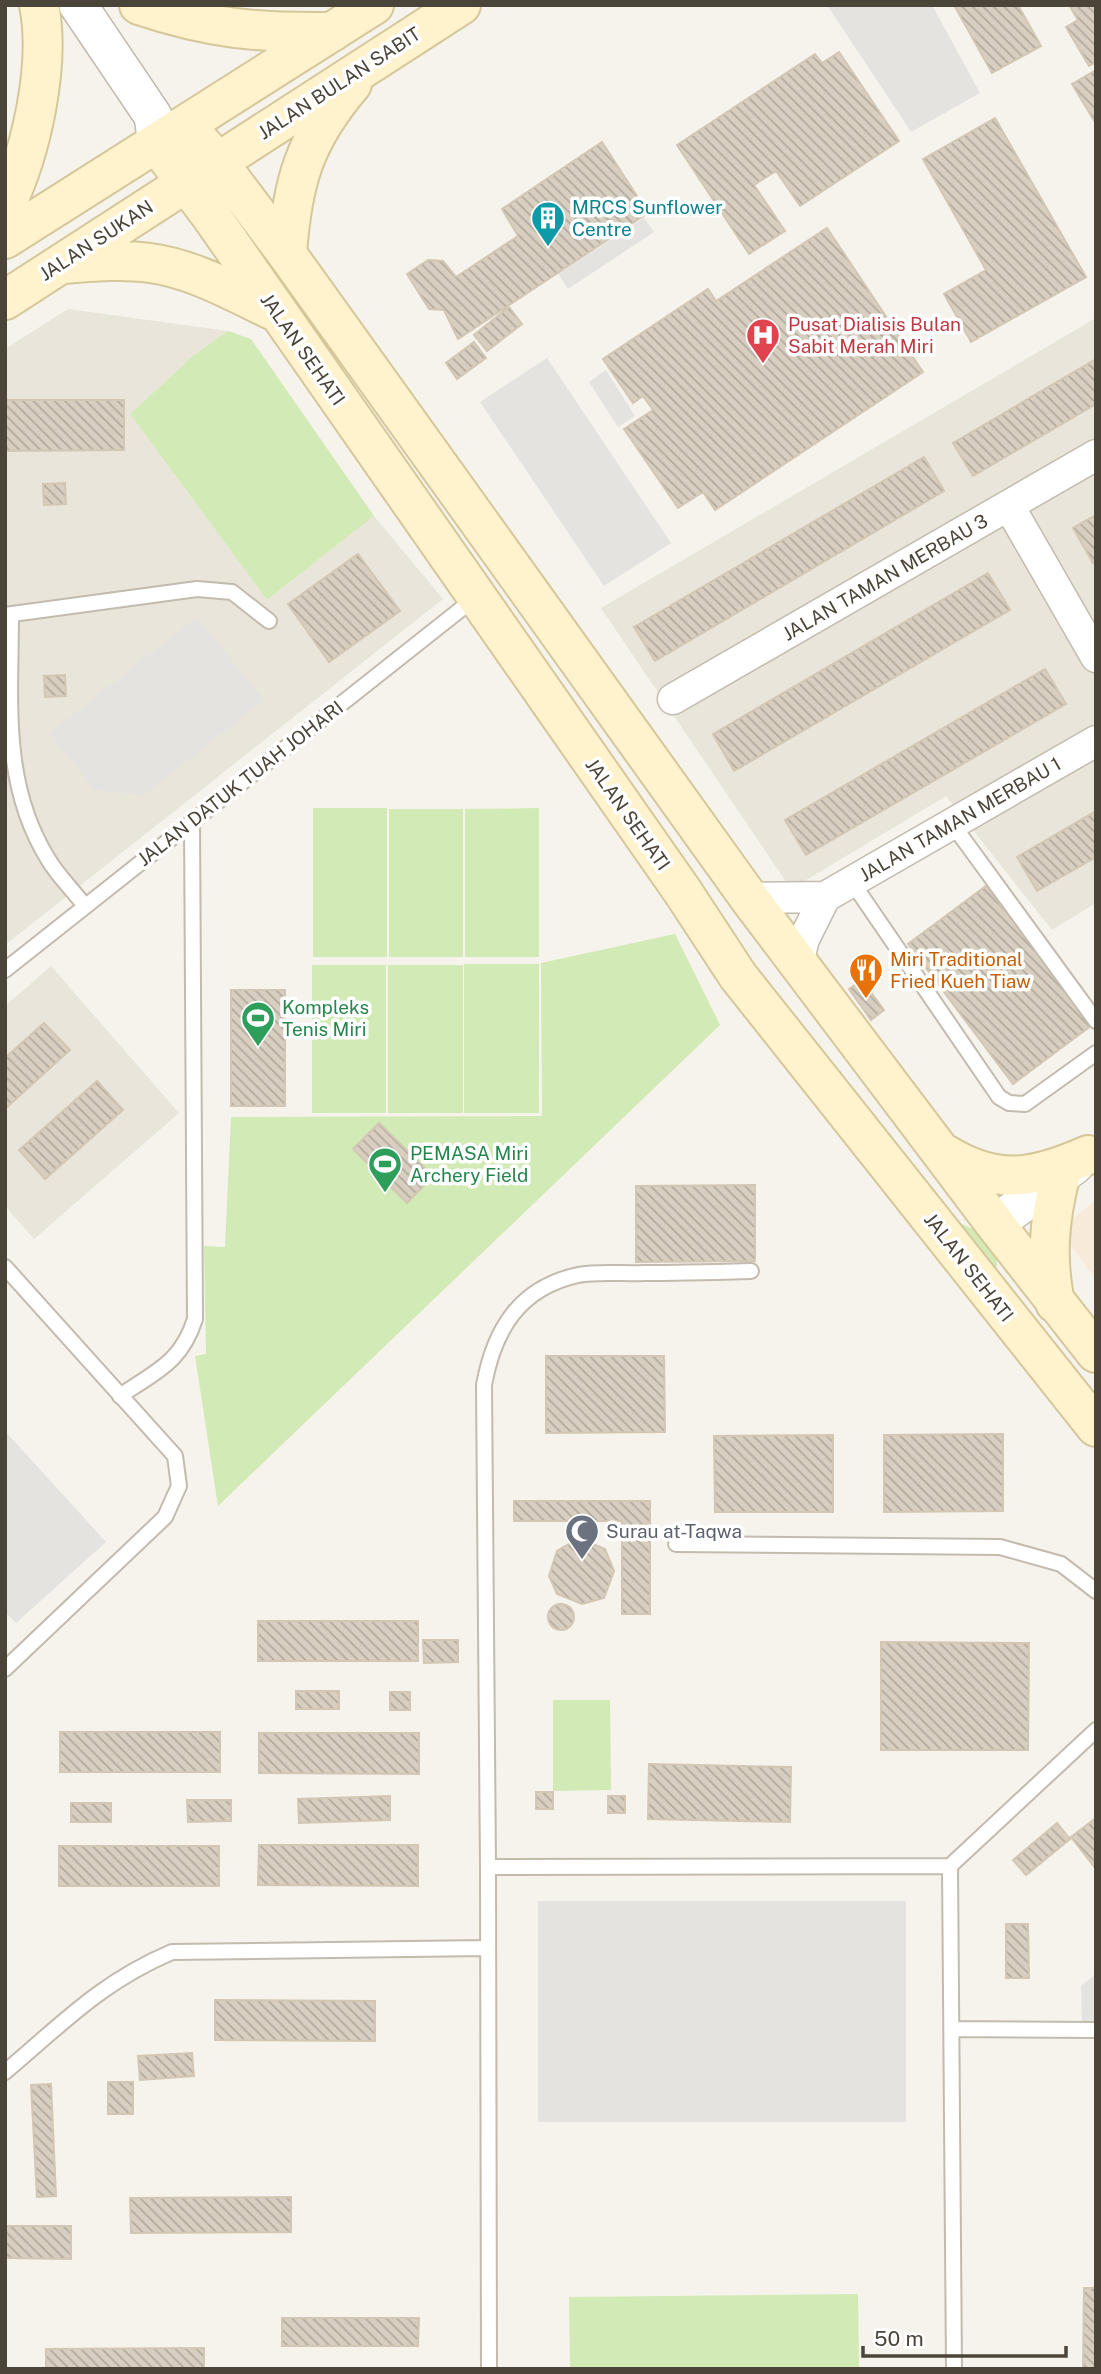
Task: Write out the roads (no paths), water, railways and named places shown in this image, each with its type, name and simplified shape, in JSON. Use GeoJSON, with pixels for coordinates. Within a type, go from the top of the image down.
{"type":"FeatureCollection","features":[{"type":"Feature","properties":{"kind":"main road"},"geometry":{"type":"LineString","coordinates":[[5,208],[33,125],[42,58],[39,5]]}},
{"type":"Feature","properties":{"kind":"main road"},"geometry":{"type":"LineString","coordinates":[[139,5],[194,23],[265,33],[332,32]]}},
{"type":"Feature","properties":{"kind":"main road"},"geometry":{"type":"LineString","coordinates":[[5,239],[165,128],[374,5]]}},
{"type":"Feature","properties":{"kind":"main road","name":"JALAN BULAN SABIT"},"geometry":{"type":"LineString","coordinates":[[202,172],[461,5]]}},
{"type":"Feature","properties":{"kind":"main road"},"geometry":{"type":"LineString","coordinates":[[287,254],[291,200],[308,149],[335,103],[368,64]]}},
{"type":"Feature","properties":{"kind":"main road"},"geometry":{"type":"LineString","coordinates":[[165,128],[202,172],[287,254],[749,898],[1055,1303],[1096,1353]]}},
{"type":"Feature","properties":{"kind":"main road","name":"JALAN SUKAN"},"geometry":{"type":"LineString","coordinates":[[5,300],[202,172]]}},
{"type":"Feature","properties":{"kind":"main road","name":"JALAN SEHATI"},"geometry":{"type":"LineString","coordinates":[[202,172],[278,313],[683,892],[737,976],[1096,1427]]}},
{"type":"Feature","properties":{"kind":"main road"},"geometry":{"type":"LineString","coordinates":[[58,264],[113,261],[150,263],[197,275],[278,313]]}},
{"type":"Feature","properties":{"kind":"main road"},"geometry":{"type":"LineString","coordinates":[[737,976],[755,980],[767,990],[930,1194],[958,1213],[995,1224]]}},
{"type":"Feature","properties":{"kind":"main road"},"geometry":{"type":"LineString","coordinates":[[940,1151],[968,1168],[1000,1176],[1032,1176],[1081,1160]]}},
{"type":"Feature","properties":{"kind":"main road"},"geometry":{"type":"LineString","coordinates":[[1055,1303],[1048,1271],[1048,1239],[1081,1160]]}},
{"type":"Feature","properties":{"kind":"main road"},"geometry":{"type":"LineString","coordinates":[[995,1224],[998,1259],[1007,1287],[1096,1398]]}},
{"type":"Feature","properties":{"kind":"street"},"geometry":{"type":"LineString","coordinates":[[78,5],[165,128]]}},
{"type":"Feature","properties":{"kind":"street","name":"JALAN TAMAN MERBAU 3"},"geometry":{"type":"LineString","coordinates":[[673,699],[1096,455]]}},
{"type":"Feature","properties":{"kind":"street"},"geometry":{"type":"LineString","coordinates":[[1009,506],[1096,657]]}},
{"type":"Feature","properties":{"kind":"street","name":"JALAN TAMAN MERBAU 1"},"geometry":{"type":"LineString","coordinates":[[825,897],[1096,741]]}},
{"type":"Feature","properties":{"kind":"street"},"geometry":{"type":"LineString","coordinates":[[749,898],[825,897],[804,939],[798,963]]}},
{"type":"Feature","properties":{"kind":"street"},"geometry":{"type":"LineString","coordinates":[[995,1224],[1081,1160]]}},
{"type":"Feature","properties":{"kind":"lane"},"geometry":{"type":"LineString","coordinates":[[85,905],[48,860],[22,805],[11,755],[8,615],[197,589],[232,592],[269,621]]}},
{"type":"Feature","properties":{"kind":"lane","name":"JALAN DATUK TUAH JOHARI"},"geometry":{"type":"LineString","coordinates":[[5,970],[475,598]]}},
{"type":"Feature","properties":{"kind":"lane"},"geometry":{"type":"LineString","coordinates":[[120,1396],[178,1356],[188,1340],[195,1319],[192,822]]}},
{"type":"Feature","properties":{"kind":"lane"},"geometry":{"type":"LineString","coordinates":[[953,825],[1096,1021]]}},
{"type":"Feature","properties":{"kind":"lane"},"geometry":{"type":"LineString","coordinates":[[852,882],[999,1097],[1009,1104],[1025,1104],[1096,1053]]}},
{"type":"Feature","properties":{"kind":"lane"},"geometry":{"type":"LineString","coordinates":[[5,1267],[120,1396],[167,1443],[176,1456],[179,1486],[174,1500],[150,1534],[5,1669]]}},
{"type":"Feature","properties":{"kind":"lane"},"geometry":{"type":"LineString","coordinates":[[489,2369],[484,1385],[489,1358],[500,1330],[519,1307],[545,1286],[580,1274],[751,1271]]}},
{"type":"Feature","properties":{"kind":"lane"},"geometry":{"type":"LineString","coordinates":[[676,1544],[1000,1547],[1061,1564],[1096,1591]]}},
{"type":"Feature","properties":{"kind":"lane"},"geometry":{"type":"LineString","coordinates":[[488,1867],[950,1866],[1096,1730]]}},
{"type":"Feature","properties":{"kind":"lane"},"geometry":{"type":"LineString","coordinates":[[950,1866],[954,2369]]}},
{"type":"Feature","properties":{"kind":"lane"},"geometry":{"type":"LineString","coordinates":[[5,2072],[68,2016],[122,1976],[172,1952],[487,1948]]}},
{"type":"Feature","properties":{"kind":"lane"},"geometry":{"type":"LineString","coordinates":[[953,2029],[1096,2030]]}},
{"type":"Feature","properties":{"kind":"place","name":"MRCS Sunflower Centre"},"geometry":{"type":"Point","coordinates":[548,248]}},
{"type":"Feature","properties":{"kind":"place","name":"Pusat Dialisis Bulan Sabit Merah Miri"},"geometry":{"type":"Point","coordinates":[763,365]}},
{"type":"Feature","properties":{"kind":"place","name":"Miri Traditional Fried Kueh Tiaw"},"geometry":{"type":"Point","coordinates":[866,1000]}},
{"type":"Feature","properties":{"kind":"place","name":"Kompleks Tenis Miri"},"geometry":{"type":"Point","coordinates":[258,1048]}},
{"type":"Feature","properties":{"kind":"place","name":"PEMASA Miri Archery Field"},"geometry":{"type":"Point","coordinates":[385,1194]}},
{"type":"Feature","properties":{"kind":"place","name":"Surau at-Taqwa"},"geometry":{"type":"Point","coordinates":[582,1561]}}]}
